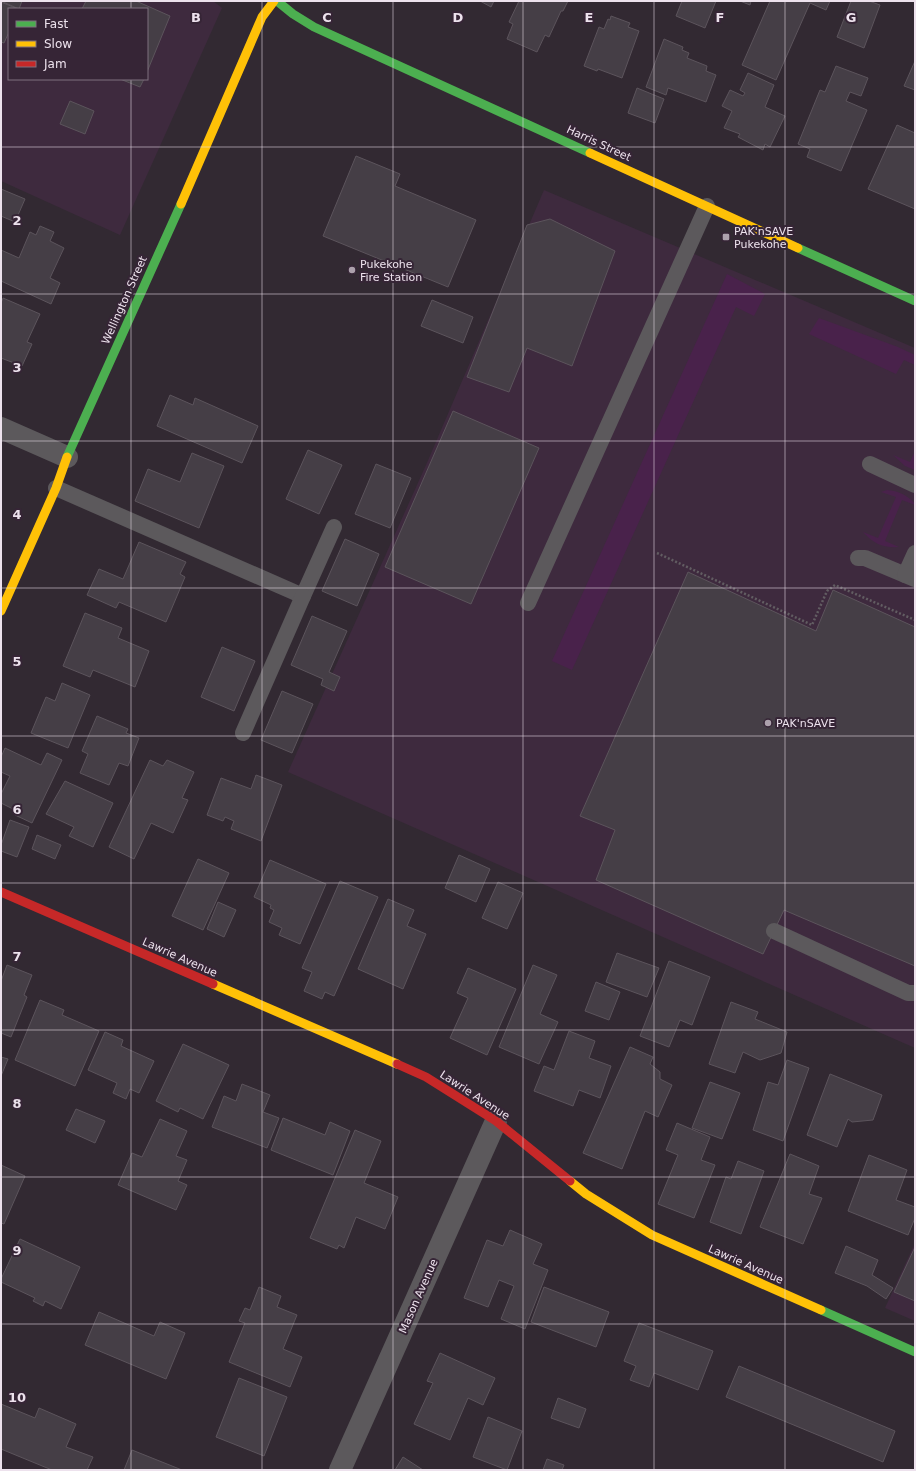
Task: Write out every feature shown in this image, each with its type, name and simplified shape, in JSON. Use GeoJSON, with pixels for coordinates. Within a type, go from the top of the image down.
{"type":"FeatureCollection","features":[{"type":"Feature","properties":{"kind":"street","name":"Wellington Street"},"geometry":{"type":"LineString","coordinates":[[1,611],[56,488],[67,457],[169,231],[262,17],[274,1]]}},
{"type":"Feature","properties":{"kind":"street","name":"Harris Street"},"geometry":{"type":"LineString","coordinates":[[277,1],[293,14],[314,26],[915,301]]}},
{"type":"Feature","properties":{"kind":"street"},"geometry":{"type":"LineString","coordinates":[[1,428],[67,457]]}},
{"type":"Feature","properties":{"kind":"street","name":"Lawrie Avenue"},"geometry":{"type":"LineString","coordinates":[[1,892],[426,1077],[496,1121],[586,1194],[652,1235],[915,1352]]}},
{"type":"Feature","properties":{"kind":"street","name":"Mason Avenue"},"geometry":{"type":"LineString","coordinates":[[340,1470],[496,1121]]}},
{"type":"Feature","properties":{"kind":"lane"},"geometry":{"type":"LineString","coordinates":[[528,602],[707,206]]}},
{"type":"Feature","properties":{"kind":"lane"},"geometry":{"type":"LineString","coordinates":[[870,464],[915,485]]}},
{"type":"Feature","properties":{"kind":"lane"},"geometry":{"type":"LineString","coordinates":[[56,488],[303,596]]}},
{"type":"Feature","properties":{"kind":"lane"},"geometry":{"type":"LineString","coordinates":[[243,733],[334,526]]}},
{"type":"Feature","properties":{"kind":"lane"},"geometry":{"type":"LineString","coordinates":[[858,558],[866,558],[910,577],[915,553]]}},
{"type":"Feature","properties":{"kind":"lane"},"geometry":{"type":"LineString","coordinates":[[774,931],[908,993],[915,993]]}},
{"type":"Feature","properties":{"kind":"path"},"geometry":{"type":"LineString","coordinates":[[657,553],[812,625],[827,591],[835,585],[915,620]]}},
{"type":"Feature","properties":{"kind":"shaded area"},"geometry":{"type":"Polygon","coordinates":[[[1,1],[213,1],[222,8],[120,235],[1,181],[1,1]]]}},
{"type":"Feature","properties":{"kind":"shaded area"},"geometry":{"type":"Polygon","coordinates":[[[544,190],[915,348],[915,1048],[288,772],[426,465],[544,190]]]}},
{"type":"Feature","properties":{"kind":"shaded area"},"geometry":{"type":"Polygon","coordinates":[[[727,274],[765,294],[754,316],[736,307],[572,670],[552,661],[727,274]]]}},
{"type":"Feature","properties":{"kind":"shaded area"},"geometry":{"type":"Polygon","coordinates":[[[819,318],[898,347],[915,355],[915,365],[904,360],[896,374],[809,334],[819,318]]]}},
{"type":"Feature","properties":{"kind":"shaded area"},"geometry":{"type":"Polygon","coordinates":[[[915,451],[915,470],[905,466],[893,455],[910,462],[915,451]]]}},
{"type":"Feature","properties":{"kind":"shaded area"},"geometry":{"type":"Polygon","coordinates":[[[887,490],[902,494],[915,504],[902,500],[885,541],[899,547],[883,546],[871,540],[863,532],[878,538],[896,497],[881,492],[887,490]]]}},
{"type":"Feature","properties":{"kind":"shaded area"},"geometry":{"type":"Polygon","coordinates":[[[915,1243],[915,1321],[885,1308],[915,1243]]]}},
{"type":"Feature","properties":{"kind":"building"},"geometry":{"type":"Polygon","coordinates":[[[1,1],[22,1],[19,8],[1,1]]]}},
{"type":"Feature","properties":{"kind":"building"},"geometry":{"type":"Polygon","coordinates":[[[86,1],[136,1],[170,16],[148,70],[148,8],[82,8],[86,1]]]}},
{"type":"Feature","properties":{"kind":"building"},"geometry":{"type":"Polygon","coordinates":[[[480,1],[494,1],[491,7],[480,1]]]}},
{"type":"Feature","properties":{"kind":"building"},"geometry":{"type":"Polygon","coordinates":[[[519,1],[568,1],[563,11],[561,11],[549,37],[545,35],[537,52],[507,39],[513,24],[509,22],[519,1]]]}},
{"type":"Feature","properties":{"kind":"building"},"geometry":{"type":"Polygon","coordinates":[[[682,1],[716,1],[705,28],[676,16],[682,1]]]}},
{"type":"Feature","properties":{"kind":"building"},"geometry":{"type":"Polygon","coordinates":[[[740,1],[751,1],[750,5],[740,1]]]}},
{"type":"Feature","properties":{"kind":"building"},"geometry":{"type":"Polygon","coordinates":[[[770,1],[830,1],[826,10],[810,3],[776,80],[742,65],[770,1]]]}},
{"type":"Feature","properties":{"kind":"building"},"geometry":{"type":"Polygon","coordinates":[[[851,1],[869,1],[880,5],[864,48],[837,37],[851,1]]]}},
{"type":"Feature","properties":{"kind":"building"},"geometry":{"type":"Polygon","coordinates":[[[1,2],[16,8],[8,8],[8,34],[4,43],[1,42],[1,2]]]}},
{"type":"Feature","properties":{"kind":"building"},"geometry":{"type":"Polygon","coordinates":[[[611,16],[630,23],[628,27],[639,31],[622,78],[598,69],[597,71],[584,66],[599,27],[604,29],[608,19],[610,20],[611,16]]]}},
{"type":"Feature","properties":{"kind":"building"},"geometry":{"type":"Polygon","coordinates":[[[664,39],[683,47],[682,50],[689,53],[687,58],[707,66],[706,71],[716,75],[706,102],[668,88],[666,95],[646,87],[664,39]]]}},
{"type":"Feature","properties":{"kind":"building"},"geometry":{"type":"Polygon","coordinates":[[[915,61],[915,90],[904,86],[915,61]]]}},
{"type":"Feature","properties":{"kind":"building"},"geometry":{"type":"Polygon","coordinates":[[[836,66],[868,78],[861,96],[850,92],[846,101],[867,110],[841,171],[807,157],[810,149],[798,144],[820,90],[825,92],[836,66]]]}},
{"type":"Feature","properties":{"kind":"building"},"geometry":{"type":"Polygon","coordinates":[[[748,73],[774,85],[765,107],[785,116],[770,147],[765,144],[763,150],[738,137],[740,134],[724,128],[732,111],[722,106],[730,90],[743,96],[745,93],[740,90],[748,73]]]}},
{"type":"Feature","properties":{"kind":"building"},"geometry":{"type":"Polygon","coordinates":[[[122,80],[144,80],[140,87],[122,80]]]}},
{"type":"Feature","properties":{"kind":"building"},"geometry":{"type":"Polygon","coordinates":[[[637,88],[664,99],[655,123],[628,113],[637,88]]]}},
{"type":"Feature","properties":{"kind":"building"},"geometry":{"type":"Polygon","coordinates":[[[70,101],[94,111],[85,134],[60,124],[70,101]]]}},
{"type":"Feature","properties":{"kind":"building"},"geometry":{"type":"Polygon","coordinates":[[[897,125],[915,133],[915,209],[868,189],[897,125]]]}},
{"type":"Feature","properties":{"kind":"building"},"geometry":{"type":"Polygon","coordinates":[[[356,156],[400,174],[395,186],[476,220],[448,287],[323,236],[356,156]]]}},
{"type":"Feature","properties":{"kind":"building"},"geometry":{"type":"Polygon","coordinates":[[[1,189],[25,199],[15,222],[1,216],[1,189]]]}},
{"type":"Feature","properties":{"kind":"building"},"geometry":{"type":"Polygon","coordinates":[[[550,219],[615,251],[572,366],[527,348],[509,392],[467,377],[527,225],[550,219]]]}},
{"type":"Feature","properties":{"kind":"building"},"geometry":{"type":"Polygon","coordinates":[[[40,226],[54,232],[50,241],[64,248],[50,278],[60,283],[51,304],[1,281],[1,250],[19,258],[30,232],[36,235],[40,226]]]}},
{"type":"Feature","properties":{"kind":"building"},"geometry":{"type":"Polygon","coordinates":[[[3,298],[40,314],[27,342],[32,344],[22,366],[1,358],[1,303],[3,298]]]}},
{"type":"Feature","properties":{"kind":"building"},"geometry":{"type":"Polygon","coordinates":[[[432,300],[473,317],[463,343],[421,326],[432,300]]]}},
{"type":"Feature","properties":{"kind":"building"},"geometry":{"type":"Polygon","coordinates":[[[170,395],[193,405],[195,398],[258,426],[242,463],[157,426],[170,395]]]}},
{"type":"Feature","properties":{"kind":"building"},"geometry":{"type":"Polygon","coordinates":[[[453,411],[539,448],[471,604],[385,567],[453,411]]]}},
{"type":"Feature","properties":{"kind":"building"},"geometry":{"type":"Polygon","coordinates":[[[308,450],[342,465],[319,514],[286,499],[308,450]]]}},
{"type":"Feature","properties":{"kind":"building"},"geometry":{"type":"Polygon","coordinates":[[[192,453],[224,466],[199,528],[135,501],[148,469],[180,482],[192,453]]]}},
{"type":"Feature","properties":{"kind":"building"},"geometry":{"type":"Polygon","coordinates":[[[376,464],[411,478],[390,528],[355,514],[376,464]]]}},
{"type":"Feature","properties":{"kind":"building"},"geometry":{"type":"Polygon","coordinates":[[[345,539],[379,554],[357,606],[322,591],[345,539]]]}},
{"type":"Feature","properties":{"kind":"building"},"geometry":{"type":"Polygon","coordinates":[[[139,542],[186,562],[180,574],[185,577],[166,622],[119,602],[116,608],[87,595],[99,569],[123,579],[139,542]]]}},
{"type":"Feature","properties":{"kind":"building","name":"PAK'nSAVE"},"geometry":{"type":"Polygon","coordinates":[[[688,572],[816,631],[833,590],[915,627],[915,966],[784,910],[763,954],[596,880],[615,830],[580,816],[688,572]]]}},
{"type":"Feature","properties":{"kind":"building"},"geometry":{"type":"Polygon","coordinates":[[[85,613],[122,628],[118,638],[149,651],[135,687],[93,670],[90,677],[63,666],[85,613]]]}},
{"type":"Feature","properties":{"kind":"building"},"geometry":{"type":"Polygon","coordinates":[[[312,616],[347,631],[329,672],[340,677],[334,691],[321,685],[323,679],[291,665],[312,616]]]}},
{"type":"Feature","properties":{"kind":"building"},"geometry":{"type":"Polygon","coordinates":[[[222,647],[255,661],[234,711],[201,697],[222,647]]]}},
{"type":"Feature","properties":{"kind":"building"},"geometry":{"type":"Polygon","coordinates":[[[62,683],[90,695],[68,748],[31,733],[46,697],[55,701],[62,683]]]}},
{"type":"Feature","properties":{"kind":"building"},"geometry":{"type":"Polygon","coordinates":[[[282,691],[313,704],[292,753],[261,740],[282,691]]]}},
{"type":"Feature","properties":{"kind":"building"},"geometry":{"type":"Polygon","coordinates":[[[97,716],[128,729],[126,733],[139,738],[128,766],[119,763],[109,785],[80,773],[88,754],[82,751],[97,716]]]}},
{"type":"Feature","properties":{"kind":"building"},"geometry":{"type":"Polygon","coordinates":[[[5,748],[41,765],[47,753],[62,760],[32,823],[15,815],[17,811],[1,803],[1,794],[10,776],[1,772],[1,757],[5,748]]]}},
{"type":"Feature","properties":{"kind":"building"},"geometry":{"type":"Polygon","coordinates":[[[150,760],[163,766],[167,760],[194,772],[182,798],[188,800],[173,833],[151,823],[134,859],[109,847],[150,760]]]}},
{"type":"Feature","properties":{"kind":"building"},"geometry":{"type":"Polygon","coordinates":[[[256,775],[282,785],[261,841],[231,829],[234,821],[225,817],[223,821],[207,815],[221,778],[251,789],[256,775]]]}},
{"type":"Feature","properties":{"kind":"building"},"geometry":{"type":"Polygon","coordinates":[[[65,781],[113,803],[93,847],[69,836],[74,827],[46,814],[65,781]]]}},
{"type":"Feature","properties":{"kind":"building"},"geometry":{"type":"Polygon","coordinates":[[[10,820],[29,827],[17,857],[1,851],[1,845],[10,820]]]}},
{"type":"Feature","properties":{"kind":"building"},"geometry":{"type":"Polygon","coordinates":[[[37,835],[61,845],[55,859],[32,849],[37,835]]]}},
{"type":"Feature","properties":{"kind":"building"},"geometry":{"type":"Polygon","coordinates":[[[459,855],[490,869],[476,902],[445,888],[459,855]]]}},
{"type":"Feature","properties":{"kind":"building"},"geometry":{"type":"Polygon","coordinates":[[[198,859],[229,873],[203,930],[172,916],[198,859]]]}},
{"type":"Feature","properties":{"kind":"building"},"geometry":{"type":"Polygon","coordinates":[[[270,860],[326,884],[300,944],[279,935],[282,928],[269,922],[274,910],[270,908],[271,905],[254,897],[270,860]]]}},
{"type":"Feature","properties":{"kind":"building"},"geometry":{"type":"Polygon","coordinates":[[[340,881],[378,897],[334,996],[325,992],[322,999],[304,991],[312,972],[302,968],[340,881]]]}},
{"type":"Feature","properties":{"kind":"building"},"geometry":{"type":"Polygon","coordinates":[[[498,882],[523,893],[507,929],[482,918],[498,882]]]}},
{"type":"Feature","properties":{"kind":"building"},"geometry":{"type":"Polygon","coordinates":[[[388,899],[414,910],[407,926],[426,934],[403,989],[358,969],[388,899]]]}},
{"type":"Feature","properties":{"kind":"building"},"geometry":{"type":"Polygon","coordinates":[[[218,902],[236,910],[224,937],[207,929],[218,902]]]}},
{"type":"Feature","properties":{"kind":"building"},"geometry":{"type":"Polygon","coordinates":[[[617,953],[659,968],[647,997],[606,982],[617,953]]]}},
{"type":"Feature","properties":{"kind":"building"},"geometry":{"type":"Polygon","coordinates":[[[669,961],[710,977],[692,1025],[680,1020],[669,1047],[640,1036],[669,961]]]}},
{"type":"Feature","properties":{"kind":"building"},"geometry":{"type":"Polygon","coordinates":[[[7,965],[32,975],[24,995],[27,997],[11,1037],[1,1033],[1,981],[7,965]]]}},
{"type":"Feature","properties":{"kind":"building"},"geometry":{"type":"Polygon","coordinates":[[[533,965],[557,975],[540,1014],[558,1022],[539,1064],[499,1047],[533,965]]]}},
{"type":"Feature","properties":{"kind":"building"},"geometry":{"type":"Polygon","coordinates":[[[468,968],[516,989],[487,1055],[450,1038],[468,998],[457,993],[468,968]]]}},
{"type":"Feature","properties":{"kind":"building"},"geometry":{"type":"Polygon","coordinates":[[[596,982],[620,992],[609,1020],[585,1011],[596,982]]]}},
{"type":"Feature","properties":{"kind":"building"},"geometry":{"type":"Polygon","coordinates":[[[40,1000],[64,1010],[62,1015],[99,1031],[75,1086],[15,1060],[40,1000]]]}},
{"type":"Feature","properties":{"kind":"building"},"geometry":{"type":"Polygon","coordinates":[[[731,1002],[758,1012],[755,1019],[787,1032],[781,1053],[760,1060],[743,1052],[735,1073],[709,1064],[731,1002]]]}},
{"type":"Feature","properties":{"kind":"building"},"geometry":{"type":"Polygon","coordinates":[[[569,1031],[595,1041],[589,1058],[611,1066],[600,1098],[579,1090],[573,1106],[534,1091],[544,1066],[554,1070],[569,1031]]]}},
{"type":"Feature","properties":{"kind":"building"},"geometry":{"type":"Polygon","coordinates":[[[105,1032],[123,1040],[121,1046],[154,1061],[139,1093],[130,1089],[126,1099],[113,1093],[117,1083],[88,1070],[105,1032]]]}},
{"type":"Feature","properties":{"kind":"building"},"geometry":{"type":"Polygon","coordinates":[[[183,1044],[229,1065],[203,1119],[180,1108],[178,1112],[156,1101],[183,1044]]]}},
{"type":"Feature","properties":{"kind":"building"},"geometry":{"type":"Polygon","coordinates":[[[630,1047],[653,1057],[650,1064],[660,1072],[660,1079],[672,1085],[658,1117],[645,1111],[622,1169],[583,1153],[630,1047]]]}},
{"type":"Feature","properties":{"kind":"building"},"geometry":{"type":"Polygon","coordinates":[[[1,1057],[8,1059],[1,1076],[1,1057]]]}},
{"type":"Feature","properties":{"kind":"building"},"geometry":{"type":"Polygon","coordinates":[[[787,1060],[809,1068],[783,1141],[753,1130],[768,1082],[778,1085],[787,1060]]]}},
{"type":"Feature","properties":{"kind":"building"},"geometry":{"type":"Polygon","coordinates":[[[830,1074],[882,1095],[873,1120],[852,1122],[848,1119],[837,1147],[807,1135],[830,1074]]]}},
{"type":"Feature","properties":{"kind":"building"},"geometry":{"type":"Polygon","coordinates":[[[710,1082],[740,1093],[722,1139],[692,1128],[710,1082]]]}},
{"type":"Feature","properties":{"kind":"building"},"geometry":{"type":"Polygon","coordinates":[[[242,1084],[270,1095],[263,1112],[279,1118],[267,1148],[212,1127],[224,1096],[236,1101],[242,1084]]]}},
{"type":"Feature","properties":{"kind":"building"},"geometry":{"type":"Polygon","coordinates":[[[76,1109],[105,1121],[95,1143],[66,1130],[76,1109]]]}},
{"type":"Feature","properties":{"kind":"building"},"geometry":{"type":"Polygon","coordinates":[[[283,1118],[325,1135],[330,1122],[350,1131],[333,1175],[271,1150],[283,1118]]]}},
{"type":"Feature","properties":{"kind":"building"},"geometry":{"type":"Polygon","coordinates":[[[160,1119],[187,1131],[176,1156],[187,1160],[178,1181],[187,1185],[176,1210],[118,1185],[132,1153],[142,1157],[160,1119]]]}},
{"type":"Feature","properties":{"kind":"building"},"geometry":{"type":"Polygon","coordinates":[[[677,1123],[710,1137],[701,1160],[715,1165],[694,1218],[658,1204],[678,1155],[666,1150],[677,1123]]]}},
{"type":"Feature","properties":{"kind":"building"},"geometry":{"type":"Polygon","coordinates":[[[355,1130],[381,1141],[364,1183],[398,1197],[385,1229],[356,1217],[344,1248],[339,1245],[337,1249],[310,1238],[355,1130]]]}},
{"type":"Feature","properties":{"kind":"building"},"geometry":{"type":"Polygon","coordinates":[[[790,1154],[819,1166],[809,1194],[822,1198],[803,1244],[760,1227],[790,1154]]]}},
{"type":"Feature","properties":{"kind":"building"},"geometry":{"type":"Polygon","coordinates":[[[869,1155],[907,1170],[896,1200],[915,1207],[915,1218],[908,1235],[848,1211],[869,1155]]]}},
{"type":"Feature","properties":{"kind":"building"},"geometry":{"type":"Polygon","coordinates":[[[738,1161],[764,1171],[741,1234],[710,1222],[726,1177],[731,1179],[738,1161]]]}},
{"type":"Feature","properties":{"kind":"building"},"geometry":{"type":"Polygon","coordinates":[[[1,1165],[25,1176],[4,1224],[1,1223],[1,1165]]]}},
{"type":"Feature","properties":{"kind":"building"},"geometry":{"type":"Polygon","coordinates":[[[510,1230],[542,1244],[533,1264],[548,1270],[525,1329],[501,1319],[514,1286],[499,1280],[488,1307],[464,1298],[487,1240],[503,1246],[510,1230]]]}},
{"type":"Feature","properties":{"kind":"building"},"geometry":{"type":"Polygon","coordinates":[[[20,1239],[80,1267],[61,1309],[45,1301],[43,1306],[33,1301],[35,1298],[1,1282],[1,1279],[20,1239]]]}},
{"type":"Feature","properties":{"kind":"building"},"geometry":{"type":"Polygon","coordinates":[[[846,1246],[878,1260],[872,1275],[893,1288],[886,1299],[867,1286],[835,1273],[846,1246]]]}},
{"type":"Feature","properties":{"kind":"building"},"geometry":{"type":"Polygon","coordinates":[[[915,1247],[915,1301],[894,1292],[915,1247]]]}},
{"type":"Feature","properties":{"kind":"building"},"geometry":{"type":"Polygon","coordinates":[[[259,1287],[281,1296],[277,1307],[297,1315],[283,1349],[302,1357],[290,1387],[229,1362],[245,1323],[239,1321],[245,1308],[250,1310],[259,1287]]]}},
{"type":"Feature","properties":{"kind":"building"},"geometry":{"type":"Polygon","coordinates":[[[544,1287],[609,1312],[596,1347],[531,1322],[544,1287]]]}},
{"type":"Feature","properties":{"kind":"building"},"geometry":{"type":"Polygon","coordinates":[[[99,1312],[154,1336],[160,1322],[185,1333],[166,1379],[85,1345],[99,1312]]]}},
{"type":"Feature","properties":{"kind":"building"},"geometry":{"type":"Polygon","coordinates":[[[639,1323],[713,1351],[698,1390],[654,1373],[649,1387],[630,1380],[636,1366],[624,1361],[639,1323]]]}},
{"type":"Feature","properties":{"kind":"building"},"geometry":{"type":"Polygon","coordinates":[[[440,1353],[495,1378],[483,1405],[468,1398],[450,1440],[414,1424],[433,1383],[427,1381],[440,1353]]]}},
{"type":"Feature","properties":{"kind":"building"},"geometry":{"type":"Polygon","coordinates":[[[739,1366],[895,1431],[883,1462],[726,1397],[739,1366]]]}},
{"type":"Feature","properties":{"kind":"building"},"geometry":{"type":"Polygon","coordinates":[[[239,1378],[287,1397],[264,1456],[216,1437],[239,1378]]]}},
{"type":"Feature","properties":{"kind":"building"},"geometry":{"type":"Polygon","coordinates":[[[558,1398],[586,1409],[579,1428],[551,1418],[558,1398]]]}},
{"type":"Feature","properties":{"kind":"building"},"geometry":{"type":"Polygon","coordinates":[[[1,1404],[35,1418],[39,1408],[76,1424],[66,1447],[93,1457],[87,1470],[52,1470],[1,1449],[1,1404]]]}},
{"type":"Feature","properties":{"kind":"building"},"geometry":{"type":"Polygon","coordinates":[[[488,1417],[522,1431],[507,1470],[473,1457],[488,1417]]]}},
{"type":"Feature","properties":{"kind":"building"},"geometry":{"type":"Polygon","coordinates":[[[132,1450],[182,1470],[124,1470],[132,1450]]]}},
{"type":"Feature","properties":{"kind":"building"},"geometry":{"type":"Polygon","coordinates":[[[403,1457],[423,1470],[395,1470],[403,1457]]]}},
{"type":"Feature","properties":{"kind":"building"},"geometry":{"type":"Polygon","coordinates":[[[547,1459],[564,1465],[562,1470],[543,1470],[547,1459]]]}},
{"type":"Feature","properties":{"kind":"traffic: fast"},"geometry":{"type":"LineString","coordinates":[[277,1],[293,14],[314,27],[590,153]]}},
{"type":"Feature","properties":{"kind":"traffic: fast"},"geometry":{"type":"LineString","coordinates":[[67,457],[181,204]]}},
{"type":"Feature","properties":{"kind":"traffic: fast"},"geometry":{"type":"LineString","coordinates":[[798,248],[915,301]]}},
{"type":"Feature","properties":{"kind":"traffic: fast"},"geometry":{"type":"LineString","coordinates":[[821,1310],[915,1352]]}},
{"type":"Feature","properties":{"kind":"traffic: slow"},"geometry":{"type":"LineString","coordinates":[[181,204],[262,17],[274,1]]}},
{"type":"Feature","properties":{"kind":"traffic: slow"},"geometry":{"type":"LineString","coordinates":[[590,153],[798,248]]}},
{"type":"Feature","properties":{"kind":"traffic: slow"},"geometry":{"type":"LineString","coordinates":[[1,611],[56,488],[67,457]]}},
{"type":"Feature","properties":{"kind":"traffic: slow"},"geometry":{"type":"LineString","coordinates":[[213,984],[397,1064]]}},
{"type":"Feature","properties":{"kind":"traffic: slow"},"geometry":{"type":"LineString","coordinates":[[570,1181],[586,1194],[652,1235],[821,1310]]}},
{"type":"Feature","properties":{"kind":"traffic: jam"},"geometry":{"type":"LineString","coordinates":[[1,892],[213,984]]}},
{"type":"Feature","properties":{"kind":"traffic: jam"},"geometry":{"type":"LineString","coordinates":[[397,1064],[426,1077],[496,1121],[570,1181]]}},
{"type":"Feature","properties":{"kind":"place","name":"PAK'nSAVE Pukekohe"},"geometry":{"type":"Point","coordinates":[726,237]}},
{"type":"Feature","properties":{"kind":"place","name":"Pukekohe Fire Station"},"geometry":{"type":"Point","coordinates":[352,270]}},
{"type":"Feature","properties":{"kind":"place","name":"PAK'nSAVE"},"geometry":{"type":"Point","coordinates":[768,723]}}]}
